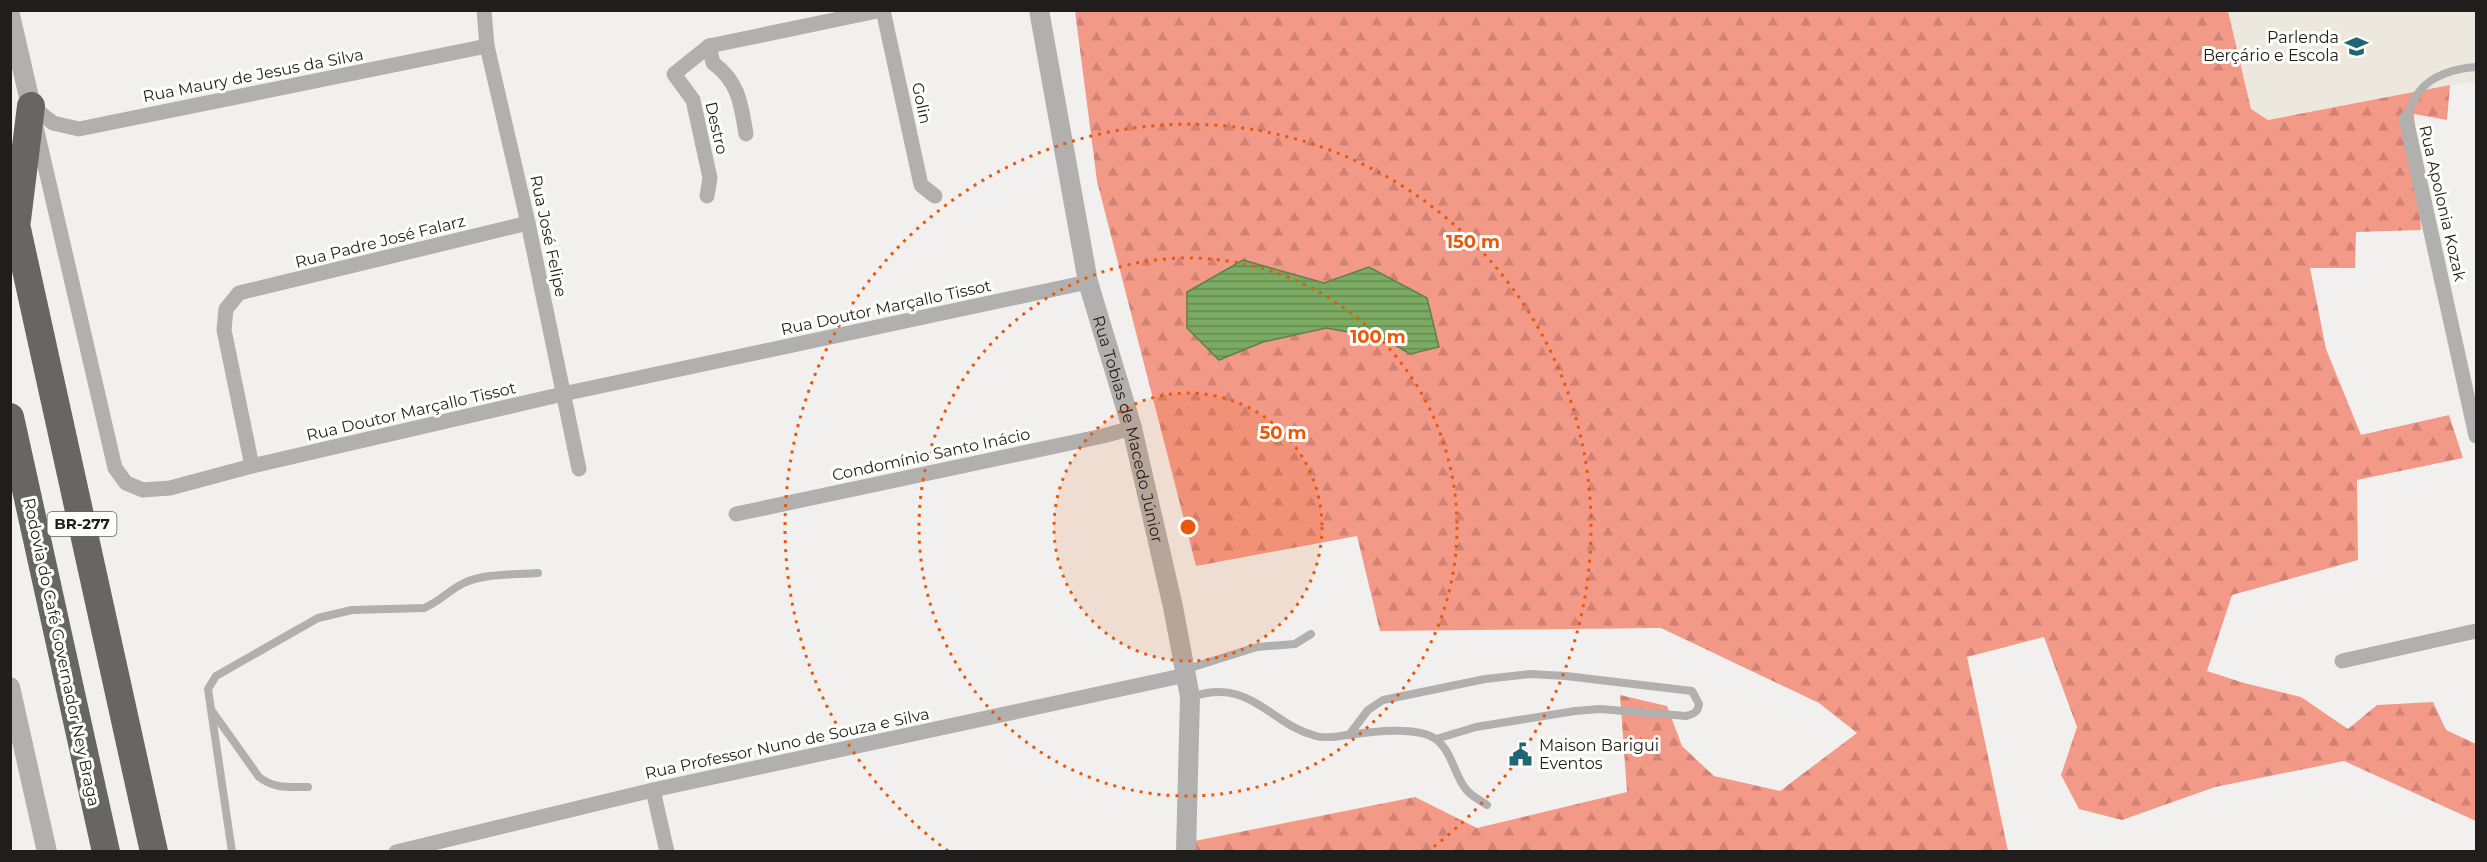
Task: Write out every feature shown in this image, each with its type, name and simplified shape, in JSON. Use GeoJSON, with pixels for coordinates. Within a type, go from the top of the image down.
{"type":"FeatureCollection","features":[{"type":"Feature","properties":{"kind":"highway"},"geometry":{"type":"LineString","coordinates":[[17,225],[31,106]]}},
{"type":"Feature","properties":{"kind":"highway","name":"BR-277"},"geometry":{"type":"LineString","coordinates":[[10,197],[154,852]]}},
{"type":"Feature","properties":{"kind":"highway","name":"Rodovia do Café Governador Ney Braga"},"geometry":{"type":"LineString","coordinates":[[10,417],[106,852]]}},
{"type":"Feature","properties":{"kind":"street","name":"Rua José Felipe"},"geometry":{"type":"LineString","coordinates":[[484,10],[487,46],[528,223],[579,469]]}},
{"type":"Feature","properties":{"kind":"street"},"geometry":{"type":"LineString","coordinates":[[746,134],[739,92],[723,70],[713,63],[709,46],[883,10]]}},
{"type":"Feature","properties":{"kind":"street","name":"Golin"},"geometry":{"type":"LineString","coordinates":[[883,10],[921,185],[936,196]]}},
{"type":"Feature","properties":{"kind":"street","name":"Rua Tobias de Macedo Júnior"},"geometry":{"type":"LineString","coordinates":[[1039,10],[1088,282],[1132,428],[1186,672],[1190,697],[1186,852]]}},
{"type":"Feature","properties":{"kind":"street"},"geometry":{"type":"LineString","coordinates":[[10,15],[31,106]]}},
{"type":"Feature","properties":{"kind":"street","name":"Rua Maury de Jesus da Silva"},"geometry":{"type":"LineString","coordinates":[[31,106],[53,123],[80,129],[487,46]]}},
{"type":"Feature","properties":{"kind":"street","name":"Destro"},"geometry":{"type":"LineString","coordinates":[[707,196],[710,178],[693,100],[674,74],[709,46]]}},
{"type":"Feature","properties":{"kind":"street","name":"Rua Doutor Marçallo Tissot"},"geometry":{"type":"LineString","coordinates":[[31,106],[115,468],[126,483],[143,490],[171,488],[252,466],[563,394],[1088,282]]}},
{"type":"Feature","properties":{"kind":"street","name":"Rua Apolonia Kozak"},"geometry":{"type":"LineString","coordinates":[[2406,119],[2476,436]]}},
{"type":"Feature","properties":{"kind":"street","name":"Rua Padre José Falarz"},"geometry":{"type":"LineString","coordinates":[[252,466],[224,330],[226,309],[240,293],[528,223]]}},
{"type":"Feature","properties":{"kind":"street","name":"Condomínio Santo Inácio"},"geometry":{"type":"LineString","coordinates":[[736,514],[1132,428]]}},
{"type":"Feature","properties":{"kind":"street"},"geometry":{"type":"LineString","coordinates":[[2342,661],[2476,631]]}},
{"type":"Feature","properties":{"kind":"street","name":"Rua Professor Nuno de Souza e Silva"},"geometry":{"type":"LineString","coordinates":[[396,852],[653,790],[1186,672]]}},
{"type":"Feature","properties":{"kind":"street"},"geometry":{"type":"LineString","coordinates":[[10,687],[15,728],[47,852]]}},
{"type":"Feature","properties":{"kind":"street"},"geometry":{"type":"LineString","coordinates":[[653,790],[667,852]]}},
{"type":"Feature","properties":{"kind":"lane"},"geometry":{"type":"LineString","coordinates":[[2406,119],[2420,91],[2440,75],[2465,67],[2476,67]]}},
{"type":"Feature","properties":{"kind":"lane"},"geometry":{"type":"LineString","coordinates":[[232,852],[208,689],[216,676],[318,618],[352,610],[424,608],[435,604],[463,584],[473,580],[538,573]]}},
{"type":"Feature","properties":{"kind":"lane"},"geometry":{"type":"LineString","coordinates":[[1186,672],[1257,647],[1295,644],[1311,634]]}},
{"type":"Feature","properties":{"kind":"lane"},"geometry":{"type":"LineString","coordinates":[[1349,735],[1368,710],[1383,700],[1508,676],[1566,676],[1692,691],[1699,704],[1693,714],[1686,716],[1600,709],[1575,711],[1476,727],[1436,739]]}},
{"type":"Feature","properties":{"kind":"lane"},"geometry":{"type":"LineString","coordinates":[[1190,697],[1205,692],[1226,692],[1249,697],[1299,729],[1318,737],[1377,732],[1422,733],[1436,739],[1452,758],[1465,789],[1486,805]]}},
{"type":"Feature","properties":{"kind":"lane"},"geometry":{"type":"LineString","coordinates":[[211,710],[259,777],[268,784],[279,787],[308,787]]}},
{"type":"Feature","properties":{"kind":"shaded area","name":"Parlenda Berçário e Escola"},"geometry":{"type":"Polygon","coordinates":[[[2228,11],[2476,11],[2476,82],[2269,120],[2251,109],[2228,11]]]}},
{"type":"Feature","properties":{"kind":"shaded area"},"geometry":{"type":"Polygon","coordinates":[[[1243,260],[1324,283],[1369,267],[1427,298],[1439,347],[1410,354],[1383,338],[1326,328],[1263,342],[1219,360],[1187,328],[1187,292],[1243,260]]]}},
{"type":"Feature","properties":{"kind":"green space"},"geometry":{"type":"Polygon","coordinates":[[[1075,11],[2228,11],[2251,109],[2268,120],[2450,85],[2447,120],[2414,114],[2421,230],[2356,232],[2355,268],[2310,268],[2326,349],[2361,435],[2449,415],[2463,458],[2357,480],[2358,560],[2232,595],[2207,671],[2301,697],[2348,729],[2377,705],[2433,702],[2446,730],[2476,744],[2476,821],[2344,761],[2215,787],[2122,820],[2079,809],[2061,775],[2077,727],[2044,637],[1967,657],[2008,851],[1196,851],[1195,841],[1415,797],[1477,828],[1627,792],[1620,695],[1667,706],[1682,746],[1714,776],[1780,791],[1857,733],[1819,703],[1661,628],[1380,631],[1357,536],[1196,566],[1097,181],[1075,11]]]}},
{"type":"Feature","properties":{"kind":"place","name":"Parlenda Berçário e Escola"},"geometry":{"type":"Point","coordinates":[2357,46]}},
{"type":"Feature","properties":{"kind":"place","name":"Maison Barigui Eventos"},"geometry":{"type":"Point","coordinates":[1521,754]}}]}
